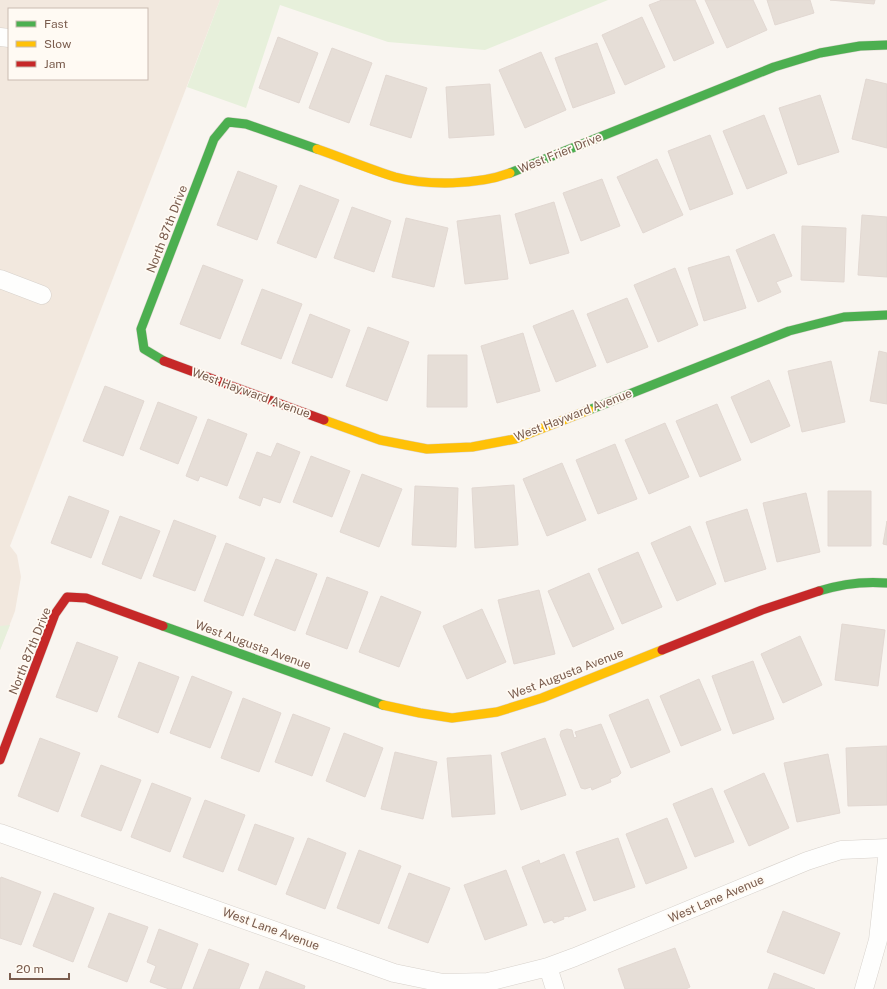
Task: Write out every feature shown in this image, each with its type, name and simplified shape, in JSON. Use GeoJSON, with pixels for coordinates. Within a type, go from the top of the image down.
{"type":"FeatureCollection","features":[{"type":"Feature","properties":{"kind":"street","name":"West Frier Drive"},"geometry":{"type":"LineString","coordinates":[[228,122],[246,124],[396,177],[425,182],[482,180],[508,174],[774,67],[820,54],[860,46],[887,46]]}},
{"type":"Feature","properties":{"kind":"street","name":"North 87th Drive"},"geometry":{"type":"LineString","coordinates":[[144,349],[141,329],[214,139],[228,122]]}},
{"type":"Feature","properties":{"kind":"street"},"geometry":{"type":"LineString","coordinates":[[0,279],[42,295]]}},
{"type":"Feature","properties":{"kind":"street","name":"West Hayward Avenue"},"geometry":{"type":"LineString","coordinates":[[144,349],[162,360],[380,440],[427,449],[472,447],[515,439],[789,331],[844,317],[887,315]]}},
{"type":"Feature","properties":{"kind":"street","name":"West Augusta Avenue"},"geometry":{"type":"LineString","coordinates":[[67,597],[86,598],[386,706],[452,718],[497,712],[542,698],[762,610],[837,585],[875,582],[887,583]]}},
{"type":"Feature","properties":{"kind":"street","name":"North 87th Drive"},"geometry":{"type":"LineString","coordinates":[[0,760],[56,614],[67,597]]}},
{"type":"Feature","properties":{"kind":"street","name":"West Lane Avenue"},"geometry":{"type":"LineString","coordinates":[[0,833],[394,973],[443,983],[488,982],[548,967],[583,954],[807,860],[841,850],[887,848]]}},
{"type":"Feature","properties":{"kind":"street"},"geometry":{"type":"LineString","coordinates":[[864,989],[878,940],[887,860]]}},
{"type":"Feature","properties":{"kind":"street"},"geometry":{"type":"LineString","coordinates":[[548,967],[555,989]]}},
{"type":"Feature","properties":{"kind":"shaded area"},"geometry":{"type":"Polygon","coordinates":[[[0,0],[220,0],[10,546],[17,555],[21,577],[15,611],[0,650],[0,0]]]}},
{"type":"Feature","properties":{"kind":"green space"},"geometry":{"type":"Polygon","coordinates":[[[220,0],[608,0],[485,50],[388,42],[280,5],[246,108],[187,87],[220,0]]]}},
{"type":"Feature","properties":{"kind":"green space"},"geometry":{"type":"Polygon","coordinates":[[[10,625],[0,650],[0,626],[10,625]]]}},
{"type":"Feature","properties":{"kind":"building"},"geometry":{"type":"Polygon","coordinates":[[[662,0],[695,0],[714,43],[674,61],[649,5],[662,0]]]}},
{"type":"Feature","properties":{"kind":"building"},"geometry":{"type":"Polygon","coordinates":[[[705,0],[753,0],[767,30],[727,48],[705,0]]]}},
{"type":"Feature","properties":{"kind":"building"},"geometry":{"type":"Polygon","coordinates":[[[767,0],[810,0],[814,13],[775,25],[767,0]]]}},
{"type":"Feature","properties":{"kind":"building"},"geometry":{"type":"Polygon","coordinates":[[[830,0],[875,0],[874,4],[830,0]]]}},
{"type":"Feature","properties":{"kind":"building"},"geometry":{"type":"Polygon","coordinates":[[[642,17],[665,67],[625,85],[602,35],[642,17]]]}},
{"type":"Feature","properties":{"kind":"building"},"geometry":{"type":"Polygon","coordinates":[[[278,37],[318,53],[299,103],[259,88],[278,37]]]}},
{"type":"Feature","properties":{"kind":"building"},"geometry":{"type":"Polygon","coordinates":[[[597,43],[615,93],[573,108],[555,58],[597,43]]]}},
{"type":"Feature","properties":{"kind":"building"},"geometry":{"type":"Polygon","coordinates":[[[332,48],[372,63],[349,123],[309,108],[332,48]]]}},
{"type":"Feature","properties":{"kind":"building"},"geometry":{"type":"Polygon","coordinates":[[[541,52],[566,110],[525,128],[499,70],[541,52]]]}},
{"type":"Feature","properties":{"kind":"building"},"geometry":{"type":"Polygon","coordinates":[[[386,75],[427,88],[411,138],[370,125],[386,75]]]}},
{"type":"Feature","properties":{"kind":"building"},"geometry":{"type":"Polygon","coordinates":[[[866,79],[887,84],[887,148],[852,139],[866,79]]]}},
{"type":"Feature","properties":{"kind":"building"},"geometry":{"type":"Polygon","coordinates":[[[490,84],[494,135],[449,138],[446,87],[490,84]]]}},
{"type":"Feature","properties":{"kind":"building"},"geometry":{"type":"Polygon","coordinates":[[[820,95],[839,152],[798,165],[779,108],[820,95]]]}},
{"type":"Feature","properties":{"kind":"building"},"geometry":{"type":"Polygon","coordinates":[[[764,115],[787,173],[747,189],[723,131],[764,115]]]}},
{"type":"Feature","properties":{"kind":"building"},"geometry":{"type":"Polygon","coordinates":[[[710,135],[733,194],[690,210],[668,151],[710,135]]]}},
{"type":"Feature","properties":{"kind":"building"},"geometry":{"type":"Polygon","coordinates":[[[657,159],[683,215],[643,233],[617,177],[657,159]]]}},
{"type":"Feature","properties":{"kind":"building"},"geometry":{"type":"Polygon","coordinates":[[[238,171],[277,186],[257,240],[217,225],[238,171]]]}},
{"type":"Feature","properties":{"kind":"building"},"geometry":{"type":"Polygon","coordinates":[[[602,179],[620,226],[581,241],[563,193],[602,179]]]}},
{"type":"Feature","properties":{"kind":"building"},"geometry":{"type":"Polygon","coordinates":[[[300,185],[339,200],[316,258],[277,243],[300,185]]]}},
{"type":"Feature","properties":{"kind":"building"},"geometry":{"type":"Polygon","coordinates":[[[554,202],[569,253],[530,264],[515,214],[554,202]]]}},
{"type":"Feature","properties":{"kind":"building"},"geometry":{"type":"Polygon","coordinates":[[[352,207],[391,221],[374,272],[334,258],[352,207]]]}},
{"type":"Feature","properties":{"kind":"building"},"geometry":{"type":"Polygon","coordinates":[[[500,215],[508,279],[465,284],[457,221],[500,215]]]}},
{"type":"Feature","properties":{"kind":"building"},"geometry":{"type":"Polygon","coordinates":[[[862,215],[887,217],[887,277],[858,275],[862,215]]]}},
{"type":"Feature","properties":{"kind":"building"},"geometry":{"type":"Polygon","coordinates":[[[406,218],[448,228],[434,287],[392,277],[406,218]]]}},
{"type":"Feature","properties":{"kind":"building"},"geometry":{"type":"Polygon","coordinates":[[[802,226],[846,228],[844,282],[801,280],[802,226]]]}},
{"type":"Feature","properties":{"kind":"building"},"geometry":{"type":"Polygon","coordinates":[[[774,234],[792,276],[776,282],[781,292],[758,302],[736,250],[774,234]]]}},
{"type":"Feature","properties":{"kind":"building"},"geometry":{"type":"Polygon","coordinates":[[[729,256],[746,308],[704,321],[688,268],[729,256]]]}},
{"type":"Feature","properties":{"kind":"building"},"geometry":{"type":"Polygon","coordinates":[[[203,265],[243,280],[220,339],[180,324],[203,265]]]}},
{"type":"Feature","properties":{"kind":"building"},"geometry":{"type":"Polygon","coordinates":[[[675,268],[698,325],[658,342],[634,285],[675,268]]]}},
{"type":"Feature","properties":{"kind":"building"},"geometry":{"type":"Polygon","coordinates":[[[262,289],[302,304],[281,359],[241,344],[262,289]]]}},
{"type":"Feature","properties":{"kind":"building"},"geometry":{"type":"Polygon","coordinates":[[[627,298],[648,347],[607,363],[587,314],[627,298]]]}},
{"type":"Feature","properties":{"kind":"building"},"geometry":{"type":"Polygon","coordinates":[[[573,310],[596,366],[556,382],[533,326],[573,310]]]}},
{"type":"Feature","properties":{"kind":"building"},"geometry":{"type":"Polygon","coordinates":[[[310,314],[350,330],[332,378],[292,363],[310,314]]]}},
{"type":"Feature","properties":{"kind":"building"},"geometry":{"type":"Polygon","coordinates":[[[368,327],[409,342],[387,401],[346,386],[368,327]]]}},
{"type":"Feature","properties":{"kind":"building"},"geometry":{"type":"Polygon","coordinates":[[[523,333],[540,391],[497,403],[481,346],[523,333]]]}},
{"type":"Feature","properties":{"kind":"building"},"geometry":{"type":"Polygon","coordinates":[[[879,351],[887,353],[887,404],[870,401],[879,351]]]}},
{"type":"Feature","properties":{"kind":"building"},"geometry":{"type":"Polygon","coordinates":[[[428,355],[467,355],[467,407],[427,407],[428,355]]]}},
{"type":"Feature","properties":{"kind":"building"},"geometry":{"type":"Polygon","coordinates":[[[831,361],[845,422],[802,432],[788,371],[831,361]]]}},
{"type":"Feature","properties":{"kind":"building"},"geometry":{"type":"Polygon","coordinates":[[[769,380],[790,426],[751,443],[731,397],[769,380]]]}},
{"type":"Feature","properties":{"kind":"building"},"geometry":{"type":"Polygon","coordinates":[[[105,386],[144,401],[123,456],[83,441],[105,386]]]}},
{"type":"Feature","properties":{"kind":"building"},"geometry":{"type":"Polygon","coordinates":[[[158,402],[197,417],[178,464],[140,449],[158,402]]]}},
{"type":"Feature","properties":{"kind":"building"},"geometry":{"type":"Polygon","coordinates":[[[717,404],[741,460],[700,477],[676,421],[717,404]]]}},
{"type":"Feature","properties":{"kind":"building"},"geometry":{"type":"Polygon","coordinates":[[[208,419],[247,434],[227,486],[200,476],[198,481],[186,476],[208,419]]]}},
{"type":"Feature","properties":{"kind":"building"},"geometry":{"type":"Polygon","coordinates":[[[665,423],[689,477],[649,494],[625,440],[665,423]]]}},
{"type":"Feature","properties":{"kind":"building"},"geometry":{"type":"Polygon","coordinates":[[[277,443],[300,452],[280,503],[263,497],[260,506],[239,498],[257,452],[271,457],[277,443]]]}},
{"type":"Feature","properties":{"kind":"building"},"geometry":{"type":"Polygon","coordinates":[[[615,444],[637,499],[598,514],[576,460],[615,444]]]}},
{"type":"Feature","properties":{"kind":"building"},"geometry":{"type":"Polygon","coordinates":[[[311,456],[350,471],[332,517],[293,502],[311,456]]]}},
{"type":"Feature","properties":{"kind":"building"},"geometry":{"type":"Polygon","coordinates":[[[562,463],[586,520],[547,536],[523,479],[562,463]]]}},
{"type":"Feature","properties":{"kind":"building"},"geometry":{"type":"Polygon","coordinates":[[[362,474],[402,489],[379,547],[340,532],[362,474]]]}},
{"type":"Feature","properties":{"kind":"building"},"geometry":{"type":"Polygon","coordinates":[[[514,485],[518,545],[475,548],[472,488],[514,485]]]}},
{"type":"Feature","properties":{"kind":"building"},"geometry":{"type":"Polygon","coordinates":[[[415,486],[458,488],[456,547],[412,545],[415,486]]]}},
{"type":"Feature","properties":{"kind":"building"},"geometry":{"type":"Polygon","coordinates":[[[828,491],[871,491],[871,546],[828,546],[828,491]]]}},
{"type":"Feature","properties":{"kind":"building"},"geometry":{"type":"Polygon","coordinates":[[[806,493],[820,552],[777,562],[763,503],[806,493]]]}},
{"type":"Feature","properties":{"kind":"building"},"geometry":{"type":"Polygon","coordinates":[[[69,496],[109,511],[91,558],[51,543],[69,496]]]}},
{"type":"Feature","properties":{"kind":"building"},"geometry":{"type":"Polygon","coordinates":[[[747,509],[766,569],[725,582],[706,522],[747,509]]]}},
{"type":"Feature","properties":{"kind":"building"},"geometry":{"type":"Polygon","coordinates":[[[120,516],[160,531],[141,579],[102,564],[120,516]]]}},
{"type":"Feature","properties":{"kind":"building"},"geometry":{"type":"Polygon","coordinates":[[[174,520],[216,536],[195,591],[153,576],[174,520]]]}},
{"type":"Feature","properties":{"kind":"building"},"geometry":{"type":"Polygon","coordinates":[[[887,521],[887,545],[883,544],[887,521]]]}},
{"type":"Feature","properties":{"kind":"building"},"geometry":{"type":"Polygon","coordinates":[[[690,526],[716,584],[677,601],[651,543],[690,526]]]}},
{"type":"Feature","properties":{"kind":"building"},"geometry":{"type":"Polygon","coordinates":[[[226,543],[265,558],[243,616],[204,601],[226,543]]]}},
{"type":"Feature","properties":{"kind":"building"},"geometry":{"type":"Polygon","coordinates":[[[638,552],[662,607],[622,624],[598,569],[638,552]]]}},
{"type":"Feature","properties":{"kind":"building"},"geometry":{"type":"Polygon","coordinates":[[[276,559],[317,574],[295,631],[254,615],[276,559]]]}},
{"type":"Feature","properties":{"kind":"building"},"geometry":{"type":"Polygon","coordinates":[[[589,573],[614,629],[573,647],[548,591],[589,573]]]}},
{"type":"Feature","properties":{"kind":"building"},"geometry":{"type":"Polygon","coordinates":[[[327,577],[368,592],[347,649],[306,634],[327,577]]]}},
{"type":"Feature","properties":{"kind":"building"},"geometry":{"type":"Polygon","coordinates":[[[539,590],[555,654],[514,664],[498,600],[539,590]]]}},
{"type":"Feature","properties":{"kind":"building"},"geometry":{"type":"Polygon","coordinates":[[[381,596],[421,612],[399,667],[359,652],[381,596]]]}},
{"type":"Feature","properties":{"kind":"building"},"geometry":{"type":"Polygon","coordinates":[[[482,609],[506,662],[467,679],[443,626],[482,609]]]}},
{"type":"Feature","properties":{"kind":"building"},"geometry":{"type":"Polygon","coordinates":[[[842,624],[885,630],[878,686],[835,680],[842,624]]]}},
{"type":"Feature","properties":{"kind":"building"},"geometry":{"type":"Polygon","coordinates":[[[800,636],[822,685],[783,703],[761,654],[800,636]]]}},
{"type":"Feature","properties":{"kind":"building"},"geometry":{"type":"Polygon","coordinates":[[[77,642],[118,657],[97,712],[56,697],[77,642]]]}},
{"type":"Feature","properties":{"kind":"building"},"geometry":{"type":"Polygon","coordinates":[[[753,661],[774,719],[733,734],[712,676],[753,661]]]}},
{"type":"Feature","properties":{"kind":"building"},"geometry":{"type":"Polygon","coordinates":[[[139,662],[179,677],[158,733],[118,717],[139,662]]]}},
{"type":"Feature","properties":{"kind":"building"},"geometry":{"type":"Polygon","coordinates":[[[192,676],[232,692],[210,748],[170,733],[192,676]]]}},
{"type":"Feature","properties":{"kind":"building"},"geometry":{"type":"Polygon","coordinates":[[[699,679],[721,730],[681,746],[660,696],[699,679]]]}},
{"type":"Feature","properties":{"kind":"building"},"geometry":{"type":"Polygon","coordinates":[[[243,698],[281,713],[259,772],[221,758],[243,698]]]}},
{"type":"Feature","properties":{"kind":"building"},"geometry":{"type":"Polygon","coordinates":[[[648,699],[670,752],[631,768],[609,715],[648,699]]]}},
{"type":"Feature","properties":{"kind":"building"},"geometry":{"type":"Polygon","coordinates":[[[293,714],[330,728],[312,776],[275,762],[293,714]]]}},
{"type":"Feature","properties":{"kind":"building"},"geometry":{"type":"Polygon","coordinates":[[[601,724],[621,773],[610,779],[611,782],[592,790],[591,787],[585,789],[581,788],[560,735],[561,731],[567,729],[572,730],[574,738],[577,737],[575,732],[601,724]]]}},
{"type":"Feature","properties":{"kind":"building"},"geometry":{"type":"Polygon","coordinates":[[[344,733],[383,748],[365,797],[326,781],[344,733]]]}},
{"type":"Feature","properties":{"kind":"building"},"geometry":{"type":"Polygon","coordinates":[[[40,738],[80,753],[58,812],[18,796],[40,738]]]}},
{"type":"Feature","properties":{"kind":"building"},"geometry":{"type":"Polygon","coordinates":[[[545,738],[566,795],[521,810],[501,753],[545,738]]]}},
{"type":"Feature","properties":{"kind":"building"},"geometry":{"type":"Polygon","coordinates":[[[887,746],[887,805],[848,806],[846,748],[887,746]]]}},
{"type":"Feature","properties":{"kind":"building"},"geometry":{"type":"Polygon","coordinates":[[[395,752],[437,762],[423,819],[381,809],[395,752]]]}},
{"type":"Feature","properties":{"kind":"building"},"geometry":{"type":"Polygon","coordinates":[[[828,754],[840,813],[797,822],[784,763],[828,754]]]}},
{"type":"Feature","properties":{"kind":"building"},"geometry":{"type":"Polygon","coordinates":[[[491,755],[495,814],[452,817],[447,758],[491,755]]]}},
{"type":"Feature","properties":{"kind":"building"},"geometry":{"type":"Polygon","coordinates":[[[101,765],[141,780],[121,831],[81,816],[101,765]]]}},
{"type":"Feature","properties":{"kind":"building"},"geometry":{"type":"Polygon","coordinates":[[[764,773],[789,828],[749,846],[724,791],[764,773]]]}},
{"type":"Feature","properties":{"kind":"building"},"geometry":{"type":"Polygon","coordinates":[[[152,783],[191,798],[170,852],[131,837],[152,783]]]}},
{"type":"Feature","properties":{"kind":"building"},"geometry":{"type":"Polygon","coordinates":[[[712,788],[734,842],[695,857],[673,804],[712,788]]]}},
{"type":"Feature","properties":{"kind":"building"},"geometry":{"type":"Polygon","coordinates":[[[205,800],[245,815],[223,872],[183,857],[205,800]]]}},
{"type":"Feature","properties":{"kind":"building"},"geometry":{"type":"Polygon","coordinates":[[[667,818],[687,868],[646,884],[626,834],[667,818]]]}},
{"type":"Feature","properties":{"kind":"building"},"geometry":{"type":"Polygon","coordinates":[[[255,824],[294,838],[276,885],[238,870],[255,824]]]}},
{"type":"Feature","properties":{"kind":"building"},"geometry":{"type":"Polygon","coordinates":[[[308,838],[346,853],[325,909],[286,894],[308,838]]]}},
{"type":"Feature","properties":{"kind":"building"},"geometry":{"type":"Polygon","coordinates":[[[618,838],[635,887],[594,901],[576,852],[618,838]]]}},
{"type":"Feature","properties":{"kind":"building"},"geometry":{"type":"Polygon","coordinates":[[[359,850],[401,866],[379,924],[337,908],[359,850]]]}},
{"type":"Feature","properties":{"kind":"building"},"geometry":{"type":"Polygon","coordinates":[[[564,854],[586,910],[568,917],[563,917],[564,919],[554,923],[552,920],[544,923],[522,867],[539,860],[540,864],[564,854]]]}},
{"type":"Feature","properties":{"kind":"building"},"geometry":{"type":"Polygon","coordinates":[[[506,870],[527,925],[485,940],[464,885],[506,870]]]}},
{"type":"Feature","properties":{"kind":"building"},"geometry":{"type":"Polygon","coordinates":[[[409,873],[450,888],[428,943],[388,928],[409,873]]]}},
{"type":"Feature","properties":{"kind":"building"},"geometry":{"type":"Polygon","coordinates":[[[1,877],[41,892],[21,945],[0,938],[1,877]]]}},
{"type":"Feature","properties":{"kind":"building"},"geometry":{"type":"Polygon","coordinates":[[[54,893],[94,908],[73,962],[33,946],[54,893]]]}},
{"type":"Feature","properties":{"kind":"building"},"geometry":{"type":"Polygon","coordinates":[[[783,911],[840,933],[824,974],[767,952],[783,911]]]}},
{"type":"Feature","properties":{"kind":"building"},"geometry":{"type":"Polygon","coordinates":[[[109,913],[148,927],[127,982],[88,967],[109,913]]]}},
{"type":"Feature","properties":{"kind":"building"},"geometry":{"type":"Polygon","coordinates":[[[159,929],[198,944],[181,989],[169,989],[150,982],[156,966],[147,962],[159,929]]]}},
{"type":"Feature","properties":{"kind":"building"},"geometry":{"type":"Polygon","coordinates":[[[675,948],[690,987],[686,989],[625,989],[618,969],[675,948]]]}},
{"type":"Feature","properties":{"kind":"building"},"geometry":{"type":"Polygon","coordinates":[[[209,949],[249,964],[239,989],[193,989],[209,949]]]}},
{"type":"Feature","properties":{"kind":"building"},"geometry":{"type":"Polygon","coordinates":[[[266,971],[305,986],[304,989],[259,989],[266,971]]]}},
{"type":"Feature","properties":{"kind":"building"},"geometry":{"type":"Polygon","coordinates":[[[774,973],[815,989],[768,989],[774,973]]]}},
{"type":"Feature","properties":{"kind":"traffic: fast"},"geometry":{"type":"LineString","coordinates":[[510,173],[774,67],[820,53],[860,46],[887,45]]}},
{"type":"Feature","properties":{"kind":"traffic: fast"},"geometry":{"type":"LineString","coordinates":[[164,361],[144,349],[141,329],[214,139],[228,122],[246,124],[317,149]]}},
{"type":"Feature","properties":{"kind":"traffic: fast"},"geometry":{"type":"LineString","coordinates":[[589,410],[789,331],[844,317],[887,315]]}},
{"type":"Feature","properties":{"kind":"traffic: fast"},"geometry":{"type":"LineString","coordinates":[[819,591],[853,584],[870,582],[887,583]]}},
{"type":"Feature","properties":{"kind":"traffic: fast"},"geometry":{"type":"LineString","coordinates":[[163,626],[383,705]]}},
{"type":"Feature","properties":{"kind":"traffic: slow"},"geometry":{"type":"LineString","coordinates":[[317,149],[395,177],[422,182],[468,182],[510,173]]}},
{"type":"Feature","properties":{"kind":"traffic: slow"},"geometry":{"type":"LineString","coordinates":[[324,420],[380,440],[427,449],[472,447],[515,439],[589,410]]}},
{"type":"Feature","properties":{"kind":"traffic: slow"},"geometry":{"type":"LineString","coordinates":[[383,705],[452,718],[497,712],[542,698],[662,650]]}},
{"type":"Feature","properties":{"kind":"traffic: jam"},"geometry":{"type":"LineString","coordinates":[[164,361],[324,420]]}},
{"type":"Feature","properties":{"kind":"traffic: jam"},"geometry":{"type":"LineString","coordinates":[[662,650],[762,610],[819,591]]}},
{"type":"Feature","properties":{"kind":"traffic: jam"},"geometry":{"type":"LineString","coordinates":[[0,760],[55,614],[67,597],[86,598],[163,626]]}}]}
